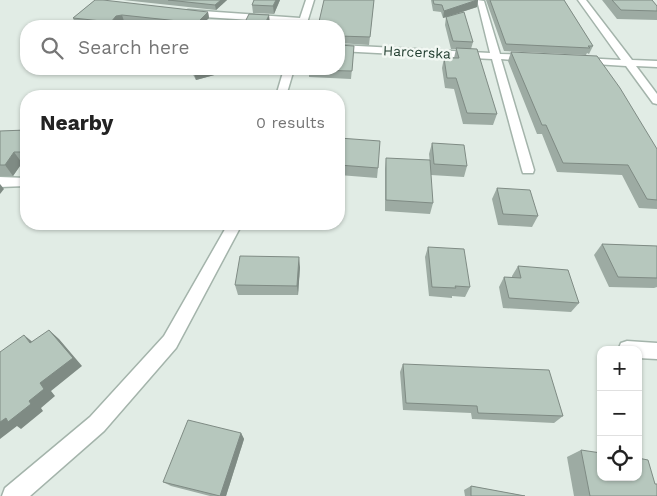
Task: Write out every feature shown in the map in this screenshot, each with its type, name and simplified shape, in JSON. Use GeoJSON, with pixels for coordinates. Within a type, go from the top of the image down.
{"type":"FeatureCollection","features":[{"type":"Feature","properties":{"kind":"street"},"geometry":{"type":"LineString","coordinates":[[304,20],[310,0]]}},
{"type":"Feature","properties":{"kind":"street"},"geometry":{"type":"LineString","coordinates":[[582,0],[657,101]]}},
{"type":"Feature","properties":{"kind":"street"},"geometry":{"type":"LineString","coordinates":[[480,1],[528,170]]}},
{"type":"Feature","properties":{"kind":"street"},"geometry":{"type":"LineString","coordinates":[[175,11],[263,20]]}},
{"type":"Feature","properties":{"kind":"street","name":"Harcerska"},"geometry":{"type":"LineString","coordinates":[[345,48],[544,59]]}},
{"type":"Feature","properties":{"kind":"street"},"geometry":{"type":"LineString","coordinates":[[572,60],[657,64]]}},
{"type":"Feature","properties":{"kind":"street"},"geometry":{"type":"LineString","coordinates":[[283,90],[287,75]]}},
{"type":"Feature","properties":{"kind":"street"},"geometry":{"type":"LineString","coordinates":[[0,182],[20,182]]}},
{"type":"Feature","properties":{"kind":"street"},"geometry":{"type":"LineString","coordinates":[[13,496],[97,424],[170,342],[232,230]]}},
{"type":"Feature","properties":{"kind":"street"},"geometry":{"type":"LineString","coordinates":[[642,350],[657,351]]}},
{"type":"Feature","properties":{"kind":"building"},"geometry":{"type":"Polygon","coordinates":[[[95,0],[208,12],[200,20],[169,20],[122,15],[116,16],[113,20],[73,18],[95,0]]]}},
{"type":"Feature","properties":{"kind":"building"},"geometry":{"type":"Polygon","coordinates":[[[168,0],[221,0],[215,5],[168,0]]]}},
{"type":"Feature","properties":{"kind":"building"},"geometry":{"type":"Polygon","coordinates":[[[254,0],[276,0],[273,6],[252,5],[254,0]]]}},
{"type":"Feature","properties":{"kind":"building"},"geometry":{"type":"Polygon","coordinates":[[[324,0],[374,0],[370,37],[345,36],[345,20],[319,20],[324,0]]]}},
{"type":"Feature","properties":{"kind":"building"},"geometry":{"type":"Polygon","coordinates":[[[433,0],[477,0],[444,11],[442,5],[434,4],[433,0]]]}},
{"type":"Feature","properties":{"kind":"building"},"geometry":{"type":"Polygon","coordinates":[[[490,0],[564,0],[593,46],[588,46],[590,48],[506,44],[490,0]]]}},
{"type":"Feature","properties":{"kind":"building"},"geometry":{"type":"Polygon","coordinates":[[[612,0],[652,0],[657,6],[657,11],[621,10],[612,0]]]}},
{"type":"Feature","properties":{"kind":"building"},"geometry":{"type":"Polygon","coordinates":[[[464,12],[473,42],[453,41],[446,17],[464,12]]]}},
{"type":"Feature","properties":{"kind":"building"},"geometry":{"type":"Polygon","coordinates":[[[249,14],[269,15],[267,20],[246,20],[249,14]]]}},
{"type":"Feature","properties":{"kind":"building"},"geometry":{"type":"Polygon","coordinates":[[[345,45],[354,46],[352,71],[345,71],[345,45]]]}},
{"type":"Feature","properties":{"kind":"building"},"geometry":{"type":"Polygon","coordinates":[[[456,48],[477,49],[497,114],[467,113],[456,78],[447,78],[444,58],[459,58],[456,48]]]}},
{"type":"Feature","properties":{"kind":"building"},"geometry":{"type":"Polygon","coordinates":[[[511,52],[597,56],[620,88],[657,149],[657,200],[647,199],[628,165],[563,163],[546,125],[542,125],[511,52]]]}},
{"type":"Feature","properties":{"kind":"building"},"geometry":{"type":"Polygon","coordinates":[[[20,130],[20,152],[14,152],[5,165],[0,165],[0,131],[20,130]]]}},
{"type":"Feature","properties":{"kind":"building"},"geometry":{"type":"Polygon","coordinates":[[[345,138],[380,141],[378,168],[345,165],[345,138]]]}},
{"type":"Feature","properties":{"kind":"building"},"geometry":{"type":"Polygon","coordinates":[[[432,143],[464,145],[467,166],[434,164],[432,143]]]}},
{"type":"Feature","properties":{"kind":"building"},"geometry":{"type":"Polygon","coordinates":[[[386,158],[430,160],[433,203],[386,200],[386,158]]]}},
{"type":"Feature","properties":{"kind":"building"},"geometry":{"type":"Polygon","coordinates":[[[497,188],[530,190],[538,216],[503,214],[497,188]]]}},
{"type":"Feature","properties":{"kind":"building"},"geometry":{"type":"Polygon","coordinates":[[[602,244],[657,246],[657,278],[618,277],[602,244]]]}},
{"type":"Feature","properties":{"kind":"building"},"geometry":{"type":"Polygon","coordinates":[[[428,247],[464,249],[470,287],[432,287],[428,247]]]}},
{"type":"Feature","properties":{"kind":"building"},"geometry":{"type":"Polygon","coordinates":[[[240,256],[299,257],[297,286],[235,285],[240,256]]]}},
{"type":"Feature","properties":{"kind":"building"},"geometry":{"type":"Polygon","coordinates":[[[518,266],[568,270],[579,303],[509,298],[504,277],[521,278],[518,266]]]}},
{"type":"Feature","properties":{"kind":"building"},"geometry":{"type":"Polygon","coordinates":[[[49,330],[73,358],[40,383],[44,389],[29,401],[31,404],[8,422],[6,418],[0,422],[0,352],[24,335],[30,343],[49,330]]]}},
{"type":"Feature","properties":{"kind":"building"},"geometry":{"type":"Polygon","coordinates":[[[403,364],[549,370],[563,416],[478,413],[477,406],[406,403],[403,364]]]}},
{"type":"Feature","properties":{"kind":"building"},"geometry":{"type":"Polygon","coordinates":[[[188,420],[241,433],[220,496],[163,482],[188,420]]]}},
{"type":"Feature","properties":{"kind":"building"},"geometry":{"type":"Polygon","coordinates":[[[581,450],[597,452],[597,481],[642,481],[642,459],[648,460],[655,484],[657,484],[657,496],[590,496],[581,450]]]}},
{"type":"Feature","properties":{"kind":"building"},"geometry":{"type":"Polygon","coordinates":[[[471,486],[525,496],[471,496],[471,486]]]}}]}
